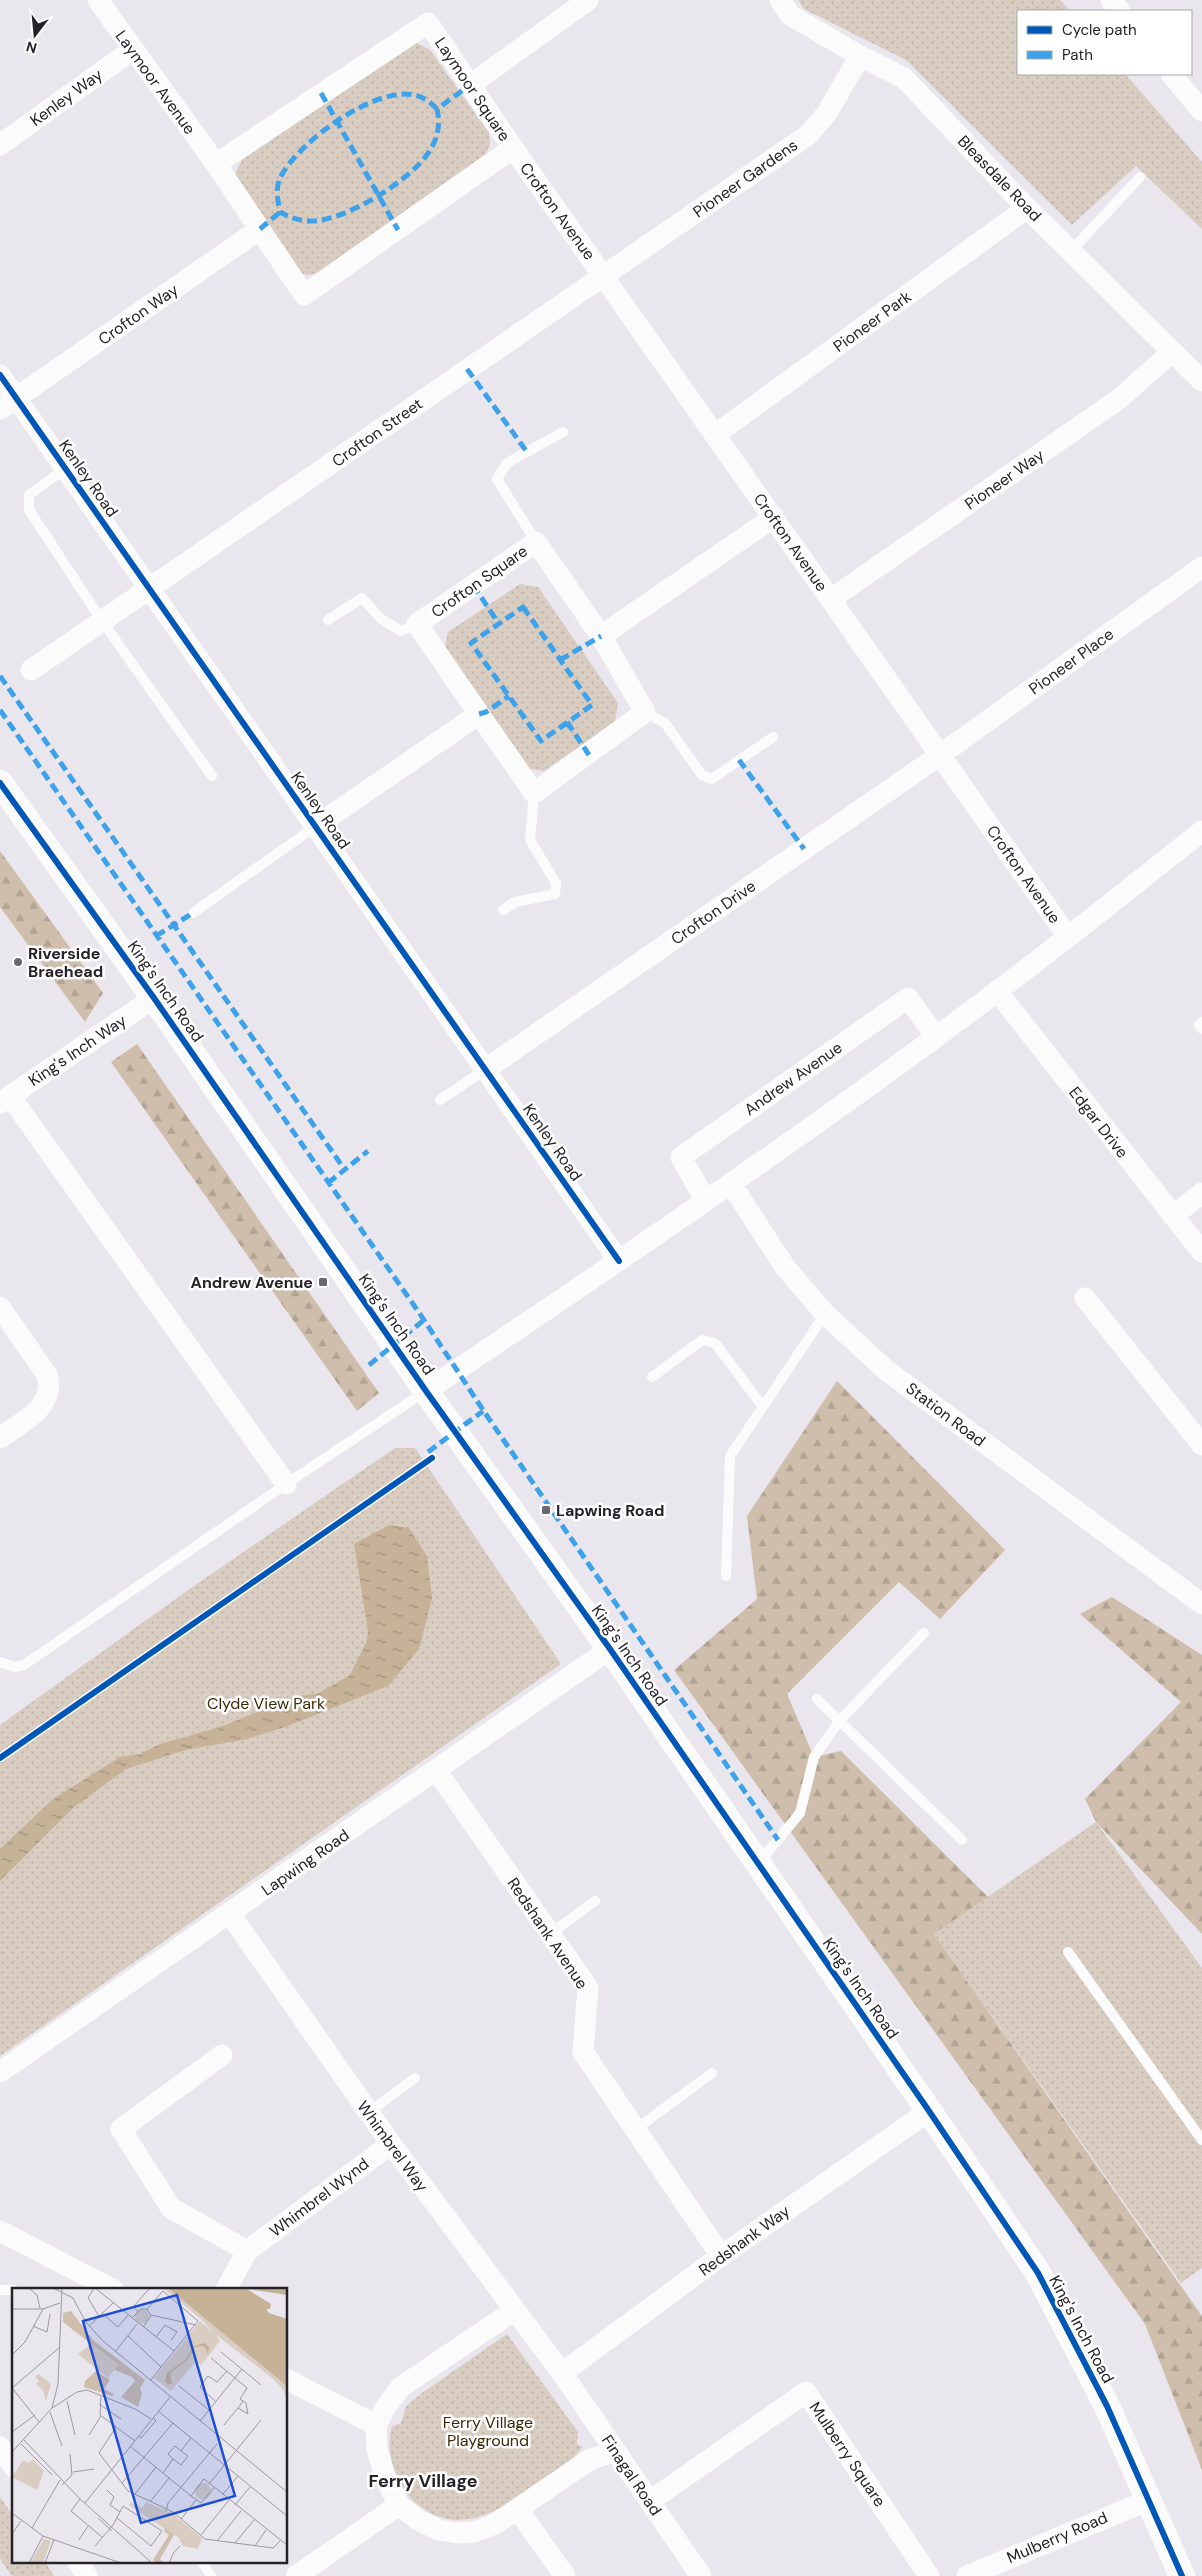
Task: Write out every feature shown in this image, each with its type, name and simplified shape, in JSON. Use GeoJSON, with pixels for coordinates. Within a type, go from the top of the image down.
{"type":"FeatureCollection","features":[{"type":"Feature","properties":{"kind":"street","name":"Laymoor Avenue"},"geometry":{"type":"LineString","coordinates":[[98,0],[132,50],[216,164]]}},
{"type":"Feature","properties":{"kind":"street"},"geometry":{"type":"LineString","coordinates":[[470,84],[588,0]]}},
{"type":"Feature","properties":{"kind":"street","name":"Bleasdale Road"},"geometry":{"type":"LineString","coordinates":[[780,0],[790,15],[860,56],[904,78],[1027,208],[1202,382]]}},
{"type":"Feature","properties":{"kind":"street"},"geometry":{"type":"LineString","coordinates":[[1111,0],[1119,10]]}},
{"type":"Feature","properties":{"kind":"street","name":"Laymoor Square"},"geometry":{"type":"LineString","coordinates":[[428,23],[512,148],[304,296],[216,164],[428,23]]}},
{"type":"Feature","properties":{"kind":"street","name":"Kenley Way"},"geometry":{"type":"LineString","coordinates":[[0,145],[132,50]]}},
{"type":"Feature","properties":{"kind":"street","name":"Pioneer Gardens"},"geometry":{"type":"LineString","coordinates":[[604,274],[808,135],[826,113],[860,56]]}},
{"type":"Feature","properties":{"kind":"street"},"geometry":{"type":"LineString","coordinates":[[1173,75],[1202,111]]}},
{"type":"Feature","properties":{"kind":"street","name":"Crofton Avenue"},"geometry":{"type":"LineString","coordinates":[[512,148],[604,274],[1068,938]]}},
{"type":"Feature","properties":{"kind":"street","name":"Pioneer Park"},"geometry":{"type":"LineString","coordinates":[[716,434],[1027,208]]}},
{"type":"Feature","properties":{"kind":"street","name":"Crofton Way"},"geometry":{"type":"LineString","coordinates":[[8,403],[260,230]]}},
{"type":"Feature","properties":{"kind":"street","name":"Crofton Street"},"geometry":{"type":"LineString","coordinates":[[32,670],[604,274]]}},
{"type":"Feature","properties":{"kind":"street","name":"Pioneer Way"},"geometry":{"type":"LineString","coordinates":[[831,599],[1119,399],[1172,352]]}},
{"type":"Feature","properties":{"kind":"street","name":"Kenley Road"},"geometry":{"type":"LineString","coordinates":[[0,375],[8,403],[66,468],[619,1261]]}},
{"type":"Feature","properties":{"kind":"street"},"geometry":{"type":"LineString","coordinates":[[601,636],[774,517]]}},
{"type":"Feature","properties":{"kind":"street","name":"Crofton Square"},"geometry":{"type":"LineString","coordinates":[[534,793],[417,624],[536,542],[601,636],[646,712]]}},
{"type":"Feature","properties":{"kind":"street","name":"Pioneer Place"},"geometry":{"type":"LineString","coordinates":[[940,755],[1202,567]]}},
{"type":"Feature","properties":{"kind":"street"},"geometry":{"type":"LineString","coordinates":[[534,793],[646,712]]}},
{"type":"Feature","properties":{"kind":"street"},"geometry":{"type":"LineString","coordinates":[[316,826],[479,714]]}},
{"type":"Feature","properties":{"kind":"street","name":"Crofton Drive"},"geometry":{"type":"LineString","coordinates":[[486,1069],[940,755]]}},
{"type":"Feature","properties":{"kind":"street","name":"King's Inch Road"},"geometry":{"type":"LineString","coordinates":[[0,783],[154,998],[426,1391],[610,1649],[929,2110],[1038,2273],[1107,2406],[1182,2576]]}},
{"type":"Feature","properties":{"kind":"street"},"geometry":{"type":"LineString","coordinates":[[426,1391],[731,1184],[936,1037],[1068,938],[1202,832]]}},
{"type":"Feature","properties":{"kind":"street","name":"Edgar Drive"},"geometry":{"type":"LineString","coordinates":[[997,991],[1202,1252]]}},
{"type":"Feature","properties":{"kind":"street","name":"King's Inch Way"},"geometry":{"type":"LineString","coordinates":[[5,1099],[154,998]]}},
{"type":"Feature","properties":{"kind":"street","name":"Andrew Avenue"},"geometry":{"type":"LineString","coordinates":[[706,1201],[681,1157],[908,998],[936,1037]]}},
{"type":"Feature","properties":{"kind":"street"},"geometry":{"type":"LineString","coordinates":[[5,1099],[286,1484]]}},
{"type":"Feature","properties":{"kind":"street","name":"Station Road"},"geometry":{"type":"LineString","coordinates":[[731,1184],[785,1267],[825,1314],[886,1370],[1202,1604]]}},
{"type":"Feature","properties":{"kind":"street"},"geometry":{"type":"LineString","coordinates":[[1173,1216],[1202,1193]]}},
{"type":"Feature","properties":{"kind":"street"},"geometry":{"type":"LineString","coordinates":[[1085,1298],[1202,1445]]}},
{"type":"Feature","properties":{"kind":"street"},"geometry":{"type":"LineString","coordinates":[[0,1307],[47,1375],[50,1384],[48,1398],[42,1406],[0,1438]]}},
{"type":"Feature","properties":{"kind":"street","name":"Lapwing Road"},"geometry":{"type":"LineString","coordinates":[[0,2072],[610,1649]]}},
{"type":"Feature","properties":{"kind":"street","name":"Redshank Avenue"},"geometry":{"type":"LineString","coordinates":[[436,1770],[588,1988],[583,2052],[721,2256]]}},
{"type":"Feature","properties":{"kind":"street","name":"Whimbrel Way"},"geometry":{"type":"LineString","coordinates":[[230,1914],[391,2144],[562,2373]]}},
{"type":"Feature","properties":{"kind":"street"},"geometry":{"type":"LineString","coordinates":[[222,2055],[121,2128],[171,2208],[247,2251]]}},
{"type":"Feature","properties":{"kind":"street","name":"Redshank Way"},"geometry":{"type":"LineString","coordinates":[[562,2373],[721,2256],[929,2110]]}},
{"type":"Feature","properties":{"kind":"street","name":"Whimbrel Wynd"},"geometry":{"type":"LineString","coordinates":[[227,2288],[247,2251],[391,2144]]}},
{"type":"Feature","properties":{"kind":"street"},"geometry":{"type":"LineString","coordinates":[[0,2231],[110,2288]]}},
{"type":"Feature","properties":{"kind":"street"},"geometry":{"type":"LineString","coordinates":[[515,2310],[402,2388],[385,2408],[376,2425],[377,2449],[385,2478],[399,2505],[418,2520],[439,2530],[458,2533],[474,2532],[495,2524],[518,2510],[592,2459],[616,2451]]}},
{"type":"Feature","properties":{"kind":"street","name":"Finagal Road"},"geometry":{"type":"LineString","coordinates":[[562,2373],[702,2576]]}},
{"type":"Feature","properties":{"kind":"street"},"geometry":{"type":"LineString","coordinates":[[288,2379],[376,2425]]}},
{"type":"Feature","properties":{"kind":"street","name":"Mulberry Square"},"geometry":{"type":"LineString","coordinates":[[650,2501],[806,2392],[929,2576]]}},
{"type":"Feature","properties":{"kind":"street"},"geometry":{"type":"LineString","coordinates":[[0,2447],[12,2464]]}},
{"type":"Feature","properties":{"kind":"street","name":"Mulberry Road"},"geometry":{"type":"LineString","coordinates":[[967,2576],[993,2571],[1148,2500]]}},
{"type":"Feature","properties":{"kind":"street"},"geometry":{"type":"LineString","coordinates":[[296,2576],[399,2505]]}},
{"type":"Feature","properties":{"kind":"street"},"geometry":{"type":"LineString","coordinates":[[518,2510],[565,2576]]}},
{"type":"Feature","properties":{"kind":"street"},"geometry":{"type":"LineString","coordinates":[[79,2564],[87,2576]]}},
{"type":"Feature","properties":{"kind":"lane"},"geometry":{"type":"LineString","coordinates":[[1071,251],[1140,177]]}},
{"type":"Feature","properties":{"kind":"lane"},"geometry":{"type":"LineString","coordinates":[[536,542],[497,480],[507,463],[563,432]]}},
{"type":"Feature","properties":{"kind":"lane"},"geometry":{"type":"LineString","coordinates":[[66,468],[29,495],[29,510],[102,621],[212,776]]}},
{"type":"Feature","properties":{"kind":"lane"},"geometry":{"type":"LineString","coordinates":[[328,620],[362,598],[381,619],[400,632],[417,624]]}},
{"type":"Feature","properties":{"kind":"lane"},"geometry":{"type":"LineString","coordinates":[[646,712],[665,723],[702,775],[712,779],[773,738]]}},
{"type":"Feature","properties":{"kind":"lane"},"geometry":{"type":"LineString","coordinates":[[503,910],[515,902],[555,894],[556,883],[530,840],[534,793]]}},
{"type":"Feature","properties":{"kind":"lane"},"geometry":{"type":"LineString","coordinates":[[193,913],[316,826]]}},
{"type":"Feature","properties":{"kind":"lane"},"geometry":{"type":"LineString","coordinates":[[1202,1022],[1199,1025],[1202,1029]]}},
{"type":"Feature","properties":{"kind":"lane"},"geometry":{"type":"LineString","coordinates":[[440,1100],[486,1069]]}},
{"type":"Feature","properties":{"kind":"lane"},"geometry":{"type":"LineString","coordinates":[[726,1576],[730,1456],[825,1314]]}},
{"type":"Feature","properties":{"kind":"lane"},"geometry":{"type":"LineString","coordinates":[[652,1377],[702,1340],[715,1343],[763,1406]]}},
{"type":"Feature","properties":{"kind":"lane"},"geometry":{"type":"LineString","coordinates":[[0,1662],[14,1666],[24,1665],[286,1484],[426,1391]]}},
{"type":"Feature","properties":{"kind":"lane"},"geometry":{"type":"LineString","coordinates":[[758,1864],[800,1813],[814,1757],[840,1720],[924,1633]]}},
{"type":"Feature","properties":{"kind":"lane"},"geometry":{"type":"LineString","coordinates":[[817,1699],[962,1840]]}},
{"type":"Feature","properties":{"kind":"lane"},"geometry":{"type":"LineString","coordinates":[[550,1934],[595,1901]]}},
{"type":"Feature","properties":{"kind":"lane"},"geometry":{"type":"LineString","coordinates":[[1068,1952],[1202,2140]]}},
{"type":"Feature","properties":{"kind":"lane"},"geometry":{"type":"LineString","coordinates":[[636,2129],[712,2073]]}},
{"type":"Feature","properties":{"kind":"lane"},"geometry":{"type":"LineString","coordinates":[[369,2112],[415,2078]]}},
{"type":"Feature","properties":{"kind":"lane"},"geometry":{"type":"LineString","coordinates":[[203,2564],[211,2576]]}},
{"type":"Feature","properties":{"kind":"green space"},"geometry":{"type":"Polygon","coordinates":[[[798,0],[1060,0],[1069,10],[1017,10],[1017,75],[1126,75],[1202,162],[1202,229],[1136,166],[1072,225],[906,60],[804,9],[798,0]]]}},
{"type":"Feature","properties":{"kind":"green space"},"geometry":{"type":"Polygon","coordinates":[[[415,42],[430,50],[489,133],[490,144],[486,154],[317,273],[308,275],[300,273],[235,174],[242,160],[415,42]]]}},
{"type":"Feature","properties":{"kind":"green space"},"geometry":{"type":"Polygon","coordinates":[[[520,584],[538,587],[618,703],[615,722],[544,771],[525,768],[444,650],[448,632],[520,584]]]}},
{"type":"Feature","properties":{"kind":"green space"},"geometry":{"type":"Polygon","coordinates":[[[0,851],[103,993],[85,1022],[0,907],[0,851]]]}},
{"type":"Feature","properties":{"kind":"green space"},"geometry":{"type":"Polygon","coordinates":[[[137,1044],[379,1393],[357,1411],[111,1062],[137,1044]]]}},
{"type":"Feature","properties":{"kind":"green space"},"geometry":{"type":"Polygon","coordinates":[[[837,1381],[1005,1550],[940,1619],[899,1582],[787,1694],[814,1757],[841,1751],[988,1897],[934,1934],[1202,2316],[1202,2470],[1145,2324],[674,1670],[757,1599],[747,1516],[837,1381]]]}},
{"type":"Feature","properties":{"kind":"green space","name":"Clyde View Park"},"geometry":{"type":"Polygon","coordinates":[[[395,1448],[415,1448],[561,1664],[0,2056],[0,1725],[191,1588],[395,1448]]]}},
{"type":"Feature","properties":{"kind":"green space"},"geometry":{"type":"Polygon","coordinates":[[[1112,1597],[1202,1655],[1202,1934],[1096,1822],[1085,1799],[1181,1702],[1080,1614],[1112,1597]]]}},
{"type":"Feature","properties":{"kind":"green space"},"geometry":{"type":"Polygon","coordinates":[[[1096,1822],[1202,1968],[1202,2268],[1181,2283],[934,1934],[1096,1822]]]}},
{"type":"Feature","properties":{"kind":"green space","name":"Ferry Village Playground"},"geometry":{"type":"Polygon","coordinates":[[[507,2334],[578,2432],[577,2444],[583,2447],[574,2457],[505,2506],[485,2515],[466,2519],[446,2519],[427,2511],[414,2502],[407,2493],[391,2459],[390,2435],[392,2426],[401,2423],[406,2406],[422,2393],[507,2334]]]}},
{"type":"Feature","properties":{"kind":"green space"},"geometry":{"type":"Polygon","coordinates":[[[0,2497],[12,2514],[12,2564],[46,2564],[54,2576],[12,2576],[0,2559],[0,2497]]]}},
{"type":"Feature","properties":{"kind":"water"},"geometry":{"type":"Polygon","coordinates":[[[389,1525],[409,1528],[427,1556],[432,1598],[419,1649],[388,1686],[285,1727],[247,1739],[185,1750],[126,1769],[73,1808],[0,1881],[0,1849],[53,1799],[120,1757],[140,1754],[160,1744],[220,1727],[297,1696],[317,1694],[350,1675],[367,1641],[368,1631],[354,1544],[389,1525]]]}},
{"type":"Feature","properties":{"kind":"marked path"},"geometry":{"type":"LineString","coordinates":[[437,109],[427,100],[418,96],[398,95],[379,99],[338,120],[302,149],[280,178],[277,191],[280,212],[302,220],[324,220],[356,208],[389,189],[417,167],[430,151],[438,128],[437,109],[470,85]]}},
{"type":"Feature","properties":{"kind":"marked path"},"geometry":{"type":"LineString","coordinates":[[321,93],[398,230]]}},
{"type":"Feature","properties":{"kind":"marked path"},"geometry":{"type":"LineString","coordinates":[[260,229],[280,212]]}},
{"type":"Feature","properties":{"kind":"marked path"},"geometry":{"type":"LineString","coordinates":[[467,369],[527,452]]}},
{"type":"Feature","properties":{"kind":"marked path"},"geometry":{"type":"LineString","coordinates":[[473,585],[499,624]]}},
{"type":"Feature","properties":{"kind":"marked path"},"geometry":{"type":"LineString","coordinates":[[523,607],[592,705],[541,741],[471,643],[523,607]]}},
{"type":"Feature","properties":{"kind":"marked path"},"geometry":{"type":"LineString","coordinates":[[560,660],[601,636]]}},
{"type":"Feature","properties":{"kind":"marked path"},"geometry":{"type":"LineString","coordinates":[[0,676],[345,1170]]}},
{"type":"Feature","properties":{"kind":"marked path"},"geometry":{"type":"LineString","coordinates":[[479,714],[486,712],[509,696]]}},
{"type":"Feature","properties":{"kind":"marked path"},"geometry":{"type":"LineString","coordinates":[[0,710],[420,1314],[485,1413],[778,1840]]}},
{"type":"Feature","properties":{"kind":"marked path"},"geometry":{"type":"LineString","coordinates":[[567,722],[589,755]]}},
{"type":"Feature","properties":{"kind":"marked path"},"geometry":{"type":"LineString","coordinates":[[739,760],[804,849]]}},
{"type":"Feature","properties":{"kind":"marked path"},"geometry":{"type":"LineString","coordinates":[[156,936],[193,913]]}},
{"type":"Feature","properties":{"kind":"marked path"},"geometry":{"type":"LineString","coordinates":[[328,1183],[368,1151]]}},
{"type":"Feature","properties":{"kind":"marked path"},"geometry":{"type":"LineString","coordinates":[[369,1365],[424,1320]]}},
{"type":"Feature","properties":{"kind":"marked path"},"geometry":{"type":"LineString","coordinates":[[428,1452],[483,1411]]}},
{"type":"Feature","properties":{"kind":"cycle path"},"geometry":{"type":"LineString","coordinates":[[0,375],[619,1261]]}},
{"type":"Feature","properties":{"kind":"cycle path"},"geometry":{"type":"LineString","coordinates":[[0,783],[154,998],[426,1391],[610,1649],[929,2111],[1038,2273],[1107,2406],[1182,2576]]}},
{"type":"Feature","properties":{"kind":"cycle path"},"geometry":{"type":"LineString","coordinates":[[0,1758],[432,1458]]}},
{"type":"Feature","properties":{"kind":"place","name":"Riverside Braehead"},"geometry":{"type":"Point","coordinates":[18,962]}},
{"type":"Feature","properties":{"kind":"place","name":"Andrew Avenue"},"geometry":{"type":"Point","coordinates":[323,1282]}},
{"type":"Feature","properties":{"kind":"place","name":"Lapwing Road"},"geometry":{"type":"Point","coordinates":[546,1510]}},
{"type":"Feature","properties":{"kind":"district","name":"Ferry Village"},"geometry":{"type":"Point","coordinates":[423,2481]}}]}
